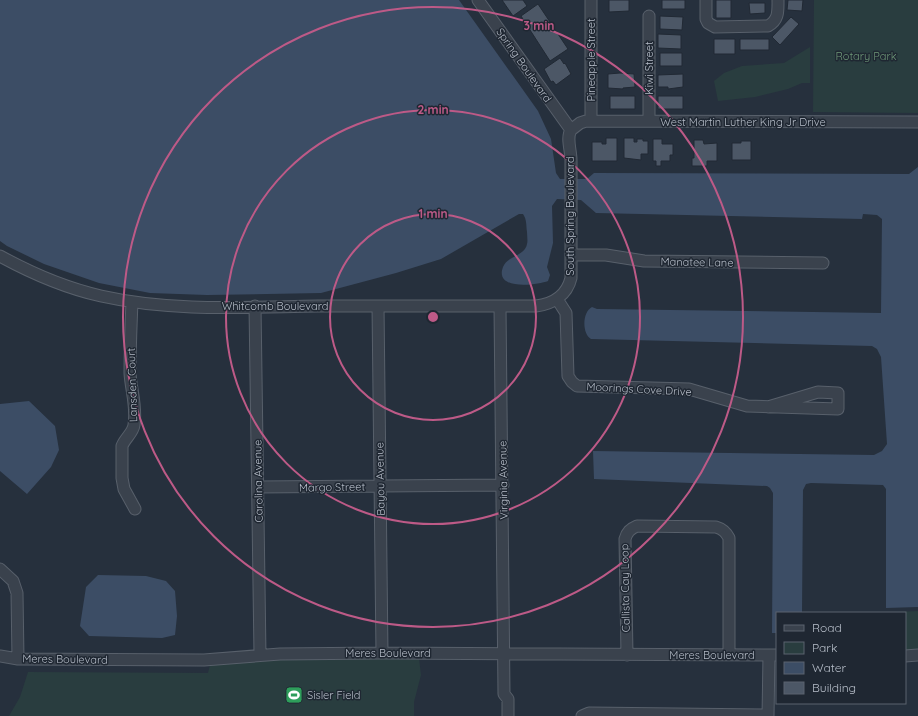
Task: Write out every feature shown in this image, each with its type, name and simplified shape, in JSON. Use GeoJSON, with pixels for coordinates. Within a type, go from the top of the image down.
{"type":"FeatureCollection","features":[{"type":"Feature","properties":{"kind":"street","name":"Spring Boulevard"},"geometry":{"type":"LineString","coordinates":[[478,0],[570,130]]}},
{"type":"Feature","properties":{"kind":"street","name":"Pineapple Street"},"geometry":{"type":"LineString","coordinates":[[591,0],[591,121]]}},
{"type":"Feature","properties":{"kind":"street"},"geometry":{"type":"LineString","coordinates":[[706,0],[706,19],[708,23],[716,27],[768,26],[774,22],[778,15],[778,0]]}},
{"type":"Feature","properties":{"kind":"street","name":"Kiwi Street"},"geometry":{"type":"LineString","coordinates":[[649,16],[649,121]]}},
{"type":"Feature","properties":{"kind":"street","name":"West Martin Luther King Jr Drive"},"geometry":{"type":"LineString","coordinates":[[570,130],[582,122],[591,121],[918,122]]}},
{"type":"Feature","properties":{"kind":"street","name":"South Spring Boulevard"},"geometry":{"type":"LineString","coordinates":[[557,299],[565,292],[570,281],[571,154],[568,140],[570,130]]}},
{"type":"Feature","properties":{"kind":"street","name":"Manatee Lane"},"geometry":{"type":"LineString","coordinates":[[571,255],[606,255],[644,261],[823,263]]}},
{"type":"Feature","properties":{"kind":"street","name":"Whitcomb Boulevard"},"geometry":{"type":"LineString","coordinates":[[0,256],[41,276],[101,296],[132,302],[182,306],[500,307],[544,305],[557,299]]}},
{"type":"Feature","properties":{"kind":"street","name":"Moorings Cove Drive"},"geometry":{"type":"LineString","coordinates":[[557,299],[566,313],[568,376],[577,386],[689,389],[747,406],[768,407],[838,409],[838,393],[818,392],[768,407]]}},
{"type":"Feature","properties":{"kind":"street","name":"Lansden Court"},"geometry":{"type":"LineString","coordinates":[[132,302],[130,374],[134,400],[135,423],[132,432],[124,441],[122,446],[122,478],[124,489],[134,510]]}},
{"type":"Feature","properties":{"kind":"street","name":"Carolina Avenue"},"geometry":{"type":"LineString","coordinates":[[255,306],[260,655]]}},
{"type":"Feature","properties":{"kind":"street","name":"Bayou Avenue"},"geometry":{"type":"LineString","coordinates":[[378,306],[382,652]]}},
{"type":"Feature","properties":{"kind":"street","name":"Virginia Avenue"},"geometry":{"type":"LineString","coordinates":[[500,307],[504,694],[508,699],[508,716]]}},
{"type":"Feature","properties":{"kind":"street","name":"Margo Street"},"geometry":{"type":"LineString","coordinates":[[258,487],[503,485]]}},
{"type":"Feature","properties":{"kind":"street","name":"Callista Cay Loop"},"geometry":{"type":"LineString","coordinates":[[626,655],[625,539],[629,530],[637,526],[716,527],[721,528],[727,533],[729,538],[729,655]]}},
{"type":"Feature","properties":{"kind":"street"},"geometry":{"type":"LineString","coordinates":[[0,569],[13,581],[17,593],[18,659]]}},
{"type":"Feature","properties":{"kind":"street","name":"Meres Boulevard"},"geometry":{"type":"LineString","coordinates":[[0,656],[18,659],[199,660],[280,654],[382,652],[773,655]]}},
{"type":"Feature","properties":{"kind":"street"},"geometry":{"type":"LineString","coordinates":[[582,716],[589,714],[768,716],[773,655]]}},
{"type":"Feature","properties":{"kind":"street"},"geometry":{"type":"LineString","coordinates":[[906,656],[918,655]]}},
{"type":"Feature","properties":{"kind":"green space","name":"Rotary Park"},"geometry":{"type":"Polygon","coordinates":[[[814,0],[918,0],[918,113],[813,112],[814,0]]]}},
{"type":"Feature","properties":{"kind":"green space"},"geometry":{"type":"Polygon","coordinates":[[[810,47],[810,83],[802,83],[788,89],[755,97],[718,101],[714,81],[724,73],[742,66],[784,63],[810,47]]]}},
{"type":"Feature","properties":{"kind":"green space"},"geometry":{"type":"Polygon","coordinates":[[[918,611],[918,650],[906,650],[906,612],[896,612],[918,611]]]}},
{"type":"Feature","properties":{"kind":"green space"},"geometry":{"type":"Polygon","coordinates":[[[419,658],[421,675],[414,702],[414,716],[9,716],[20,697],[28,672],[208,673],[210,665],[280,659],[419,658]]]}},
{"type":"Feature","properties":{"kind":"water"},"geometry":{"type":"Polygon","coordinates":[[[0,0],[459,0],[538,111],[551,139],[556,173],[560,179],[587,179],[594,173],[909,174],[918,167],[918,607],[886,608],[886,489],[883,485],[806,484],[803,490],[802,612],[776,612],[776,633],[772,633],[773,493],[770,488],[767,486],[594,479],[593,451],[874,455],[882,451],[887,444],[881,357],[877,349],[872,346],[591,339],[586,333],[584,323],[586,313],[592,307],[597,309],[881,313],[882,219],[877,215],[863,214],[862,219],[596,213],[581,200],[557,199],[552,206],[553,243],[547,267],[550,275],[548,281],[543,283],[527,285],[510,283],[505,280],[502,275],[505,263],[520,254],[526,248],[526,220],[523,214],[519,214],[441,259],[396,273],[321,293],[207,295],[150,293],[99,283],[44,264],[0,241],[0,0]]]}},
{"type":"Feature","properties":{"kind":"water"},"geometry":{"type":"Polygon","coordinates":[[[29,401],[55,426],[59,450],[51,467],[27,494],[0,471],[0,404],[29,401]]]}},
{"type":"Feature","properties":{"kind":"water"},"geometry":{"type":"Polygon","coordinates":[[[98,575],[146,576],[166,581],[175,591],[177,616],[175,635],[162,638],[89,636],[80,626],[86,587],[98,575]]]}},
{"type":"Feature","properties":{"kind":"building"},"geometry":{"type":"Polygon","coordinates":[[[502,0],[523,0],[527,6],[513,16],[502,0]]]}},
{"type":"Feature","properties":{"kind":"building"},"geometry":{"type":"Polygon","coordinates":[[[609,0],[629,0],[629,11],[609,12],[609,0]]]}},
{"type":"Feature","properties":{"kind":"building"},"geometry":{"type":"Polygon","coordinates":[[[662,0],[685,0],[685,9],[662,9],[662,0]]]}},
{"type":"Feature","properties":{"kind":"building"},"geometry":{"type":"Polygon","coordinates":[[[716,0],[731,0],[731,18],[716,18],[716,0]]]}},
{"type":"Feature","properties":{"kind":"building"},"geometry":{"type":"Polygon","coordinates":[[[788,0],[803,0],[802,11],[787,10],[788,0]]]}},
{"type":"Feature","properties":{"kind":"building"},"geometry":{"type":"Polygon","coordinates":[[[749,3],[765,3],[765,13],[750,14],[749,3]]]}},
{"type":"Feature","properties":{"kind":"building"},"geometry":{"type":"Polygon","coordinates":[[[538,4],[568,49],[550,61],[521,16],[538,4]]]}},
{"type":"Feature","properties":{"kind":"building"},"geometry":{"type":"Polygon","coordinates":[[[660,16],[683,17],[682,30],[660,29],[660,16]]]}},
{"type":"Feature","properties":{"kind":"building"},"geometry":{"type":"Polygon","coordinates":[[[791,17],[799,24],[780,45],[772,37],[791,17]]]}},
{"type":"Feature","properties":{"kind":"building"},"geometry":{"type":"Polygon","coordinates":[[[658,34],[681,35],[681,49],[658,48],[658,34]]]}},
{"type":"Feature","properties":{"kind":"building"},"geometry":{"type":"Polygon","coordinates":[[[714,39],[735,39],[735,54],[714,54],[714,39]]]}},
{"type":"Feature","properties":{"kind":"building"},"geometry":{"type":"Polygon","coordinates":[[[740,39],[769,39],[769,50],[740,50],[740,39]]]}},
{"type":"Feature","properties":{"kind":"building"},"geometry":{"type":"Polygon","coordinates":[[[660,53],[682,53],[682,66],[660,66],[660,53]]]}},
{"type":"Feature","properties":{"kind":"building"},"geometry":{"type":"Polygon","coordinates":[[[560,58],[564,64],[565,63],[571,74],[556,85],[553,81],[551,82],[544,69],[560,58]]]}},
{"type":"Feature","properties":{"kind":"building"},"geometry":{"type":"Polygon","coordinates":[[[608,74],[634,74],[635,87],[623,89],[608,88],[608,74]]]}},
{"type":"Feature","properties":{"kind":"building"},"geometry":{"type":"Polygon","coordinates":[[[683,74],[683,87],[668,89],[668,87],[658,87],[658,75],[683,74]]]}},
{"type":"Feature","properties":{"kind":"building"},"geometry":{"type":"Polygon","coordinates":[[[610,96],[635,96],[635,109],[610,109],[610,96]]]}},
{"type":"Feature","properties":{"kind":"building"},"geometry":{"type":"Polygon","coordinates":[[[658,96],[683,96],[683,109],[658,109],[658,96]]]}},
{"type":"Feature","properties":{"kind":"building"},"geometry":{"type":"Polygon","coordinates":[[[606,138],[617,138],[617,161],[592,161],[592,142],[602,142],[602,144],[606,144],[606,138]]]}},
{"type":"Feature","properties":{"kind":"building"},"geometry":{"type":"Polygon","coordinates":[[[624,138],[634,138],[634,142],[637,142],[637,139],[648,141],[648,154],[641,154],[641,160],[624,158],[624,138]]]}},
{"type":"Feature","properties":{"kind":"building"},"geometry":{"type":"Polygon","coordinates":[[[653,139],[662,139],[662,144],[673,144],[673,155],[670,155],[670,161],[661,161],[661,166],[656,166],[656,161],[653,161],[653,139]]]}},
{"type":"Feature","properties":{"kind":"building"},"geometry":{"type":"Polygon","coordinates":[[[694,140],[703,140],[704,144],[717,143],[717,161],[707,161],[707,166],[692,166],[692,158],[694,158],[694,140]]]}},
{"type":"Feature","properties":{"kind":"building"},"geometry":{"type":"Polygon","coordinates":[[[741,141],[751,141],[751,160],[732,160],[732,143],[741,143],[741,141]]]}},
{"type":"Feature","properties":{"kind":"place","name":"Sisler Field"},"geometry":{"type":"Point","coordinates":[294,695]}}]}
